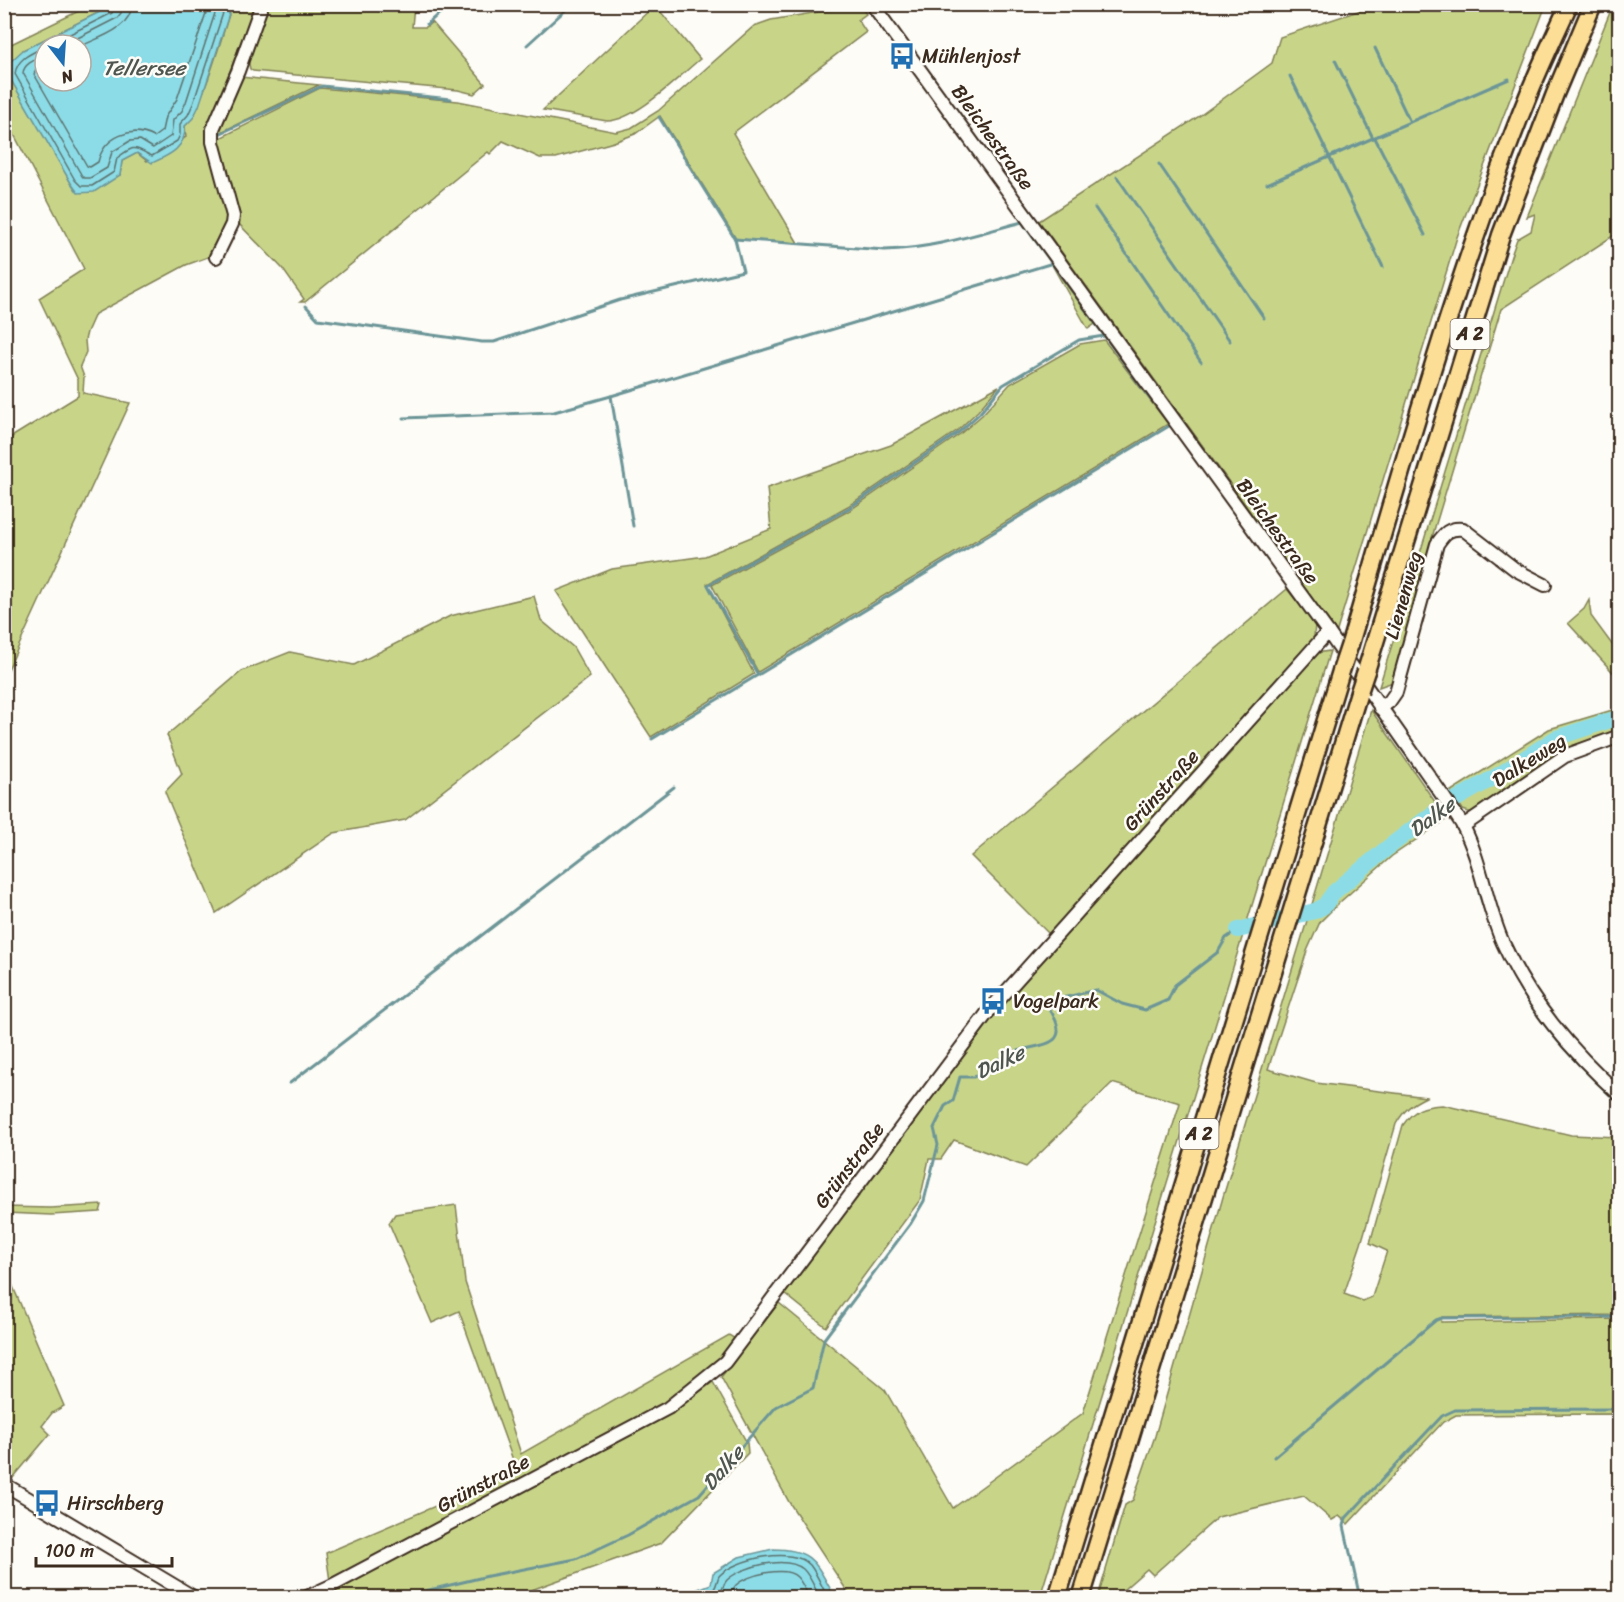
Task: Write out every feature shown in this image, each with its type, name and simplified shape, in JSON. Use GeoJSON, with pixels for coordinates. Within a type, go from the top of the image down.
{"type":"FeatureCollection","features":[{"type":"Feature","properties":{"kind":"highway","name":"A 2"},"geometry":{"type":"LineString","coordinates":[[1057,1598],[1405,460],[1492,190],[1531,90],[1569,4]]}},
{"type":"Feature","properties":{"kind":"highway","name":"A 2"},"geometry":{"type":"LineString","coordinates":[[1082,1598],[1501,235],[1555,94],[1593,4]]}},
{"type":"Feature","properties":{"kind":"street"},"geometry":{"type":"LineString","coordinates":[[216,257],[232,224],[233,216],[213,142],[213,129],[238,71],[261,4]]}},
{"type":"Feature","properties":{"kind":"street","name":"Bleichestraße"},"geometry":{"type":"LineString","coordinates":[[872,4],[1328,632],[1445,799],[1461,823],[1471,845],[1503,942],[1521,975],[1554,1027],[1571,1048],[1620,1095]]}},
{"type":"Feature","properties":{"kind":"street","name":"Lienenweg"},"geometry":{"type":"LineString","coordinates":[[1380,708],[1389,702],[1396,692],[1437,544],[1446,532],[1455,528],[1463,529],[1516,570],[1545,585]]}},
{"type":"Feature","properties":{"kind":"street","name":"Grünstraße"},"geometry":{"type":"LineString","coordinates":[[305,1598],[669,1408],[725,1362],[988,1012],[1328,632]]}},
{"type":"Feature","properties":{"kind":"street","name":"Dalkeweg"},"geometry":{"type":"LineString","coordinates":[[1461,823],[1565,756],[1620,736]]}},
{"type":"Feature","properties":{"kind":"street"},"geometry":{"type":"LineString","coordinates":[[4,1484],[195,1598]]}},
{"type":"Feature","properties":{"kind":"green space"},"geometry":{"type":"Polygon","coordinates":[[[91,5],[114,5],[57,33],[34,33],[91,5]]]}},
{"type":"Feature","properties":{"kind":"green space"},"geometry":{"type":"Polygon","coordinates":[[[232,5],[255,5],[208,129],[227,212],[227,221],[217,245],[213,246],[208,257],[186,265],[95,314],[87,332],[86,352],[80,366],[84,377],[83,393],[130,403],[5,676],[5,441],[78,396],[78,380],[39,298],[84,269],[5,117],[5,47],[33,33],[33,45],[23,50],[43,133],[71,183],[120,175],[122,161],[137,153],[147,161],[186,137],[185,126],[205,88],[232,5]]]}},
{"type":"Feature","properties":{"kind":"green space"},"geometry":{"type":"Polygon","coordinates":[[[268,5],[414,5],[412,27],[426,27],[432,22],[485,84],[474,94],[458,90],[253,71],[250,69],[248,60],[268,5]]]}},
{"type":"Feature","properties":{"kind":"green space"},"geometry":{"type":"Polygon","coordinates":[[[655,5],[700,59],[644,106],[619,119],[607,121],[543,110],[655,5]]]}},
{"type":"Feature","properties":{"kind":"green space"},"geometry":{"type":"Polygon","coordinates":[[[860,5],[866,14],[858,20],[866,32],[733,133],[798,243],[736,239],[660,116],[635,134],[556,158],[540,158],[503,141],[490,154],[488,152],[305,302],[300,302],[304,299],[282,268],[239,224],[216,140],[320,88],[458,101],[616,132],[631,128],[658,111],[754,26],[771,20],[860,5]]]}},
{"type":"Feature","properties":{"kind":"green space"},"geometry":{"type":"Polygon","coordinates":[[[1376,5],[1546,5],[1457,237],[1336,634],[1237,493],[1039,221],[1198,117],[1272,63],[1280,37],[1376,5]]]}},
{"type":"Feature","properties":{"kind":"green space"},"geometry":{"type":"Polygon","coordinates":[[[1613,5],[1619,5],[1619,232],[1501,309],[1435,527],[1393,682],[1379,687],[1511,256],[1517,239],[1531,231],[1535,214],[1527,217],[1613,5]]]}},
{"type":"Feature","properties":{"kind":"green space"},"geometry":{"type":"Polygon","coordinates":[[[240,77],[319,85],[217,134],[240,77]]]}},
{"type":"Feature","properties":{"kind":"green space"},"geometry":{"type":"Polygon","coordinates":[[[1052,265],[1095,324],[1088,329],[1052,265]]]}},
{"type":"Feature","properties":{"kind":"green space"},"geometry":{"type":"Polygon","coordinates":[[[1104,340],[1168,424],[758,672],[712,585],[850,510],[960,434],[982,415],[1010,384],[1080,344],[1104,340]]]}},
{"type":"Feature","properties":{"kind":"green space"},"geometry":{"type":"Polygon","coordinates":[[[999,386],[958,430],[848,506],[707,584],[754,674],[651,737],[556,591],[612,569],[705,556],[771,529],[767,488],[891,445],[999,386]]]}},
{"type":"Feature","properties":{"kind":"green space"},"geometry":{"type":"Polygon","coordinates":[[[1287,589],[1315,624],[1311,643],[1050,935],[971,856],[1287,589]]]}},
{"type":"Feature","properties":{"kind":"green space"},"geometry":{"type":"Polygon","coordinates":[[[534,596],[541,620],[573,647],[590,677],[405,820],[334,833],[216,913],[165,792],[182,774],[167,735],[242,671],[290,652],[354,665],[450,616],[534,596]]]}},
{"type":"Feature","properties":{"kind":"green space"},"geometry":{"type":"Polygon","coordinates":[[[1589,600],[1591,616],[1619,654],[1619,679],[1568,623],[1584,609],[1589,600]]]}},
{"type":"Feature","properties":{"kind":"green space"},"geometry":{"type":"Polygon","coordinates":[[[1330,651],[1040,1597],[851,1597],[789,1502],[721,1377],[779,1303],[885,1390],[953,1508],[1083,1413],[1180,1103],[1112,1083],[1026,1167],[954,1140],[941,1159],[929,1159],[920,1200],[826,1327],[784,1293],[993,1016],[1235,748],[1232,745],[1316,653],[1330,651]]]}},
{"type":"Feature","properties":{"kind":"green space"},"geometry":{"type":"Polygon","coordinates":[[[1619,708],[1619,731],[1472,813],[1463,810],[1451,791],[1549,729],[1619,708]]]}},
{"type":"Feature","properties":{"kind":"green space"},"geometry":{"type":"Polygon","coordinates":[[[1371,710],[1447,819],[1392,856],[1320,922],[1307,951],[1268,1069],[1316,1083],[1426,1097],[1408,1108],[1396,1124],[1344,1294],[1363,1301],[1372,1297],[1387,1251],[1370,1243],[1403,1125],[1415,1112],[1430,1106],[1443,1105],[1571,1135],[1619,1137],[1619,1315],[1442,1317],[1441,1322],[1619,1319],[1619,1451],[1615,1414],[1456,1415],[1443,1422],[1348,1524],[1339,1516],[1332,1520],[1304,1496],[1218,1517],[1153,1575],[1147,1569],[1115,1597],[1098,1597],[1125,1505],[1133,1500],[1155,1436],[1223,1197],[1371,710]]]}},
{"type":"Feature","properties":{"kind":"green space"},"geometry":{"type":"Polygon","coordinates":[[[102,1205],[100,1212],[51,1215],[5,1213],[5,1207],[50,1208],[102,1205]]]}},
{"type":"Feature","properties":{"kind":"green space"},"geometry":{"type":"Polygon","coordinates":[[[456,1205],[465,1282],[521,1454],[729,1335],[737,1340],[723,1357],[666,1403],[330,1581],[326,1553],[517,1471],[459,1311],[432,1323],[389,1223],[395,1214],[456,1205]]]}},
{"type":"Feature","properties":{"kind":"green space"},"geometry":{"type":"Polygon","coordinates":[[[5,1268],[64,1406],[52,1413],[42,1426],[50,1434],[12,1479],[4,1476],[5,1268]]]}},
{"type":"Feature","properties":{"kind":"green space"},"geometry":{"type":"Polygon","coordinates":[[[713,1382],[747,1443],[748,1453],[661,1543],[512,1597],[315,1598],[671,1413],[713,1382]]]}},
{"type":"Feature","properties":{"kind":"water","name":"Tellersee"},"geometry":{"type":"Polygon","coordinates":[[[114,5],[232,5],[199,106],[193,118],[185,126],[185,134],[180,145],[171,154],[152,163],[137,153],[122,161],[120,175],[94,192],[78,193],[71,183],[8,75],[10,62],[23,50],[33,45],[33,93],[93,93],[93,33],[57,33],[114,5]]]}},
{"type":"Feature","properties":{"kind":"water"},"geometry":{"type":"Polygon","coordinates":[[[773,1549],[798,1552],[813,1561],[835,1597],[678,1597],[711,1584],[713,1573],[739,1557],[773,1549]]]}},
{"type":"Feature","properties":{"kind":"waterway"},"geometry":{"type":"LineString","coordinates":[[427,24],[450,4]]}},
{"type":"Feature","properties":{"kind":"waterway"},"geometry":{"type":"LineString","coordinates":[[527,45],[572,4]]}},
{"type":"Feature","properties":{"kind":"waterway"},"geometry":{"type":"LineString","coordinates":[[1375,48],[1410,122]]}},
{"type":"Feature","properties":{"kind":"waterway"},"geometry":{"type":"LineString","coordinates":[[1335,60],[1373,138]]}},
{"type":"Feature","properties":{"kind":"waterway"},"geometry":{"type":"LineString","coordinates":[[1290,76],[1383,267]]}},
{"type":"Feature","properties":{"kind":"waterway"},"geometry":{"type":"LineString","coordinates":[[1267,184],[1509,79]]}},
{"type":"Feature","properties":{"kind":"waterway"},"geometry":{"type":"LineString","coordinates":[[217,135],[322,86],[451,99]]}},
{"type":"Feature","properties":{"kind":"waterway"},"geometry":{"type":"LineString","coordinates":[[659,117],[735,239]]}},
{"type":"Feature","properties":{"kind":"waterway"},"geometry":{"type":"LineString","coordinates":[[1375,138],[1425,235]]}},
{"type":"Feature","properties":{"kind":"waterway"},"geometry":{"type":"LineString","coordinates":[[1159,164],[1264,318]]}},
{"type":"Feature","properties":{"kind":"waterway"},"geometry":{"type":"LineString","coordinates":[[1117,177],[1230,341]]}},
{"type":"Feature","properties":{"kind":"waterway"},"geometry":{"type":"LineString","coordinates":[[1095,208],[1201,362]]}},
{"type":"Feature","properties":{"kind":"waterway"},"geometry":{"type":"LineString","coordinates":[[306,306],[318,319],[494,342],[620,300],[743,271],[735,239],[885,250],[903,249],[954,240],[1022,222],[1151,400]]}},
{"type":"Feature","properties":{"kind":"waterway"},"geometry":{"type":"LineString","coordinates":[[611,396],[1053,263]]}},
{"type":"Feature","properties":{"kind":"waterway"},"geometry":{"type":"LineString","coordinates":[[758,675],[708,585],[849,508],[959,432],[980,413],[1003,385],[1079,340],[1104,336]]}},
{"type":"Feature","properties":{"kind":"waterway"},"geometry":{"type":"LineString","coordinates":[[404,418],[554,412],[611,396],[633,526]]}},
{"type":"Feature","properties":{"kind":"waterway"},"geometry":{"type":"LineString","coordinates":[[652,739],[1169,426]]}},
{"type":"Feature","properties":{"kind":"waterway","name":"Dalke"},"geometry":{"type":"LineString","coordinates":[[1238,930],[1315,911],[1324,906],[1334,892],[1439,809],[1556,738],[1620,717]]}},
{"type":"Feature","properties":{"kind":"waterway"},"geometry":{"type":"LineString","coordinates":[[290,1083],[674,787]]}},
{"type":"Feature","properties":{"kind":"waterway"},"geometry":{"type":"LineString","coordinates":[[1479,893],[1485,911]]}},
{"type":"Feature","properties":{"kind":"waterway"},"geometry":{"type":"LineString","coordinates":[[1488,920],[1505,961]]}},
{"type":"Feature","properties":{"kind":"waterway","name":"Dalke"},"geometry":{"type":"LineString","coordinates":[[396,1598],[488,1576],[576,1559],[628,1535],[699,1495],[776,1407],[813,1388],[824,1339],[911,1223],[924,1201],[938,1145],[934,1128],[945,1106],[953,1101],[960,1077],[974,1077],[1009,1054],[1051,1042],[1058,1030],[1049,1008],[1050,1001],[1096,990],[1122,1004],[1145,1010],[1168,1000],[1175,985],[1218,952],[1226,938],[1238,930]]}},
{"type":"Feature","properties":{"kind":"waterway"},"geometry":{"type":"LineString","coordinates":[[1509,969],[1532,1007],[1558,1042],[1620,1104]]}},
{"type":"Feature","properties":{"kind":"waterway"},"geometry":{"type":"LineString","coordinates":[[1274,1457],[1436,1320],[1442,1318],[1620,1317]]}},
{"type":"Feature","properties":{"kind":"waterway"},"geometry":{"type":"LineString","coordinates":[[1620,1401],[1620,1412]]}},
{"type":"Feature","properties":{"kind":"waterway"},"geometry":{"type":"LineString","coordinates":[[1360,1598],[1344,1526],[1346,1518],[1442,1416],[1455,1410],[1619,1409]]}},
{"type":"Feature","properties":{"kind":"place","name":"Mühlenjost"},"geometry":{"type":"Point","coordinates":[902,56]}},
{"type":"Feature","properties":{"kind":"place","name":"Vogelpark"},"geometry":{"type":"Point","coordinates":[993,1001]}},
{"type":"Feature","properties":{"kind":"place","name":"Hirschberg"},"geometry":{"type":"Point","coordinates":[47,1503]}}]}
